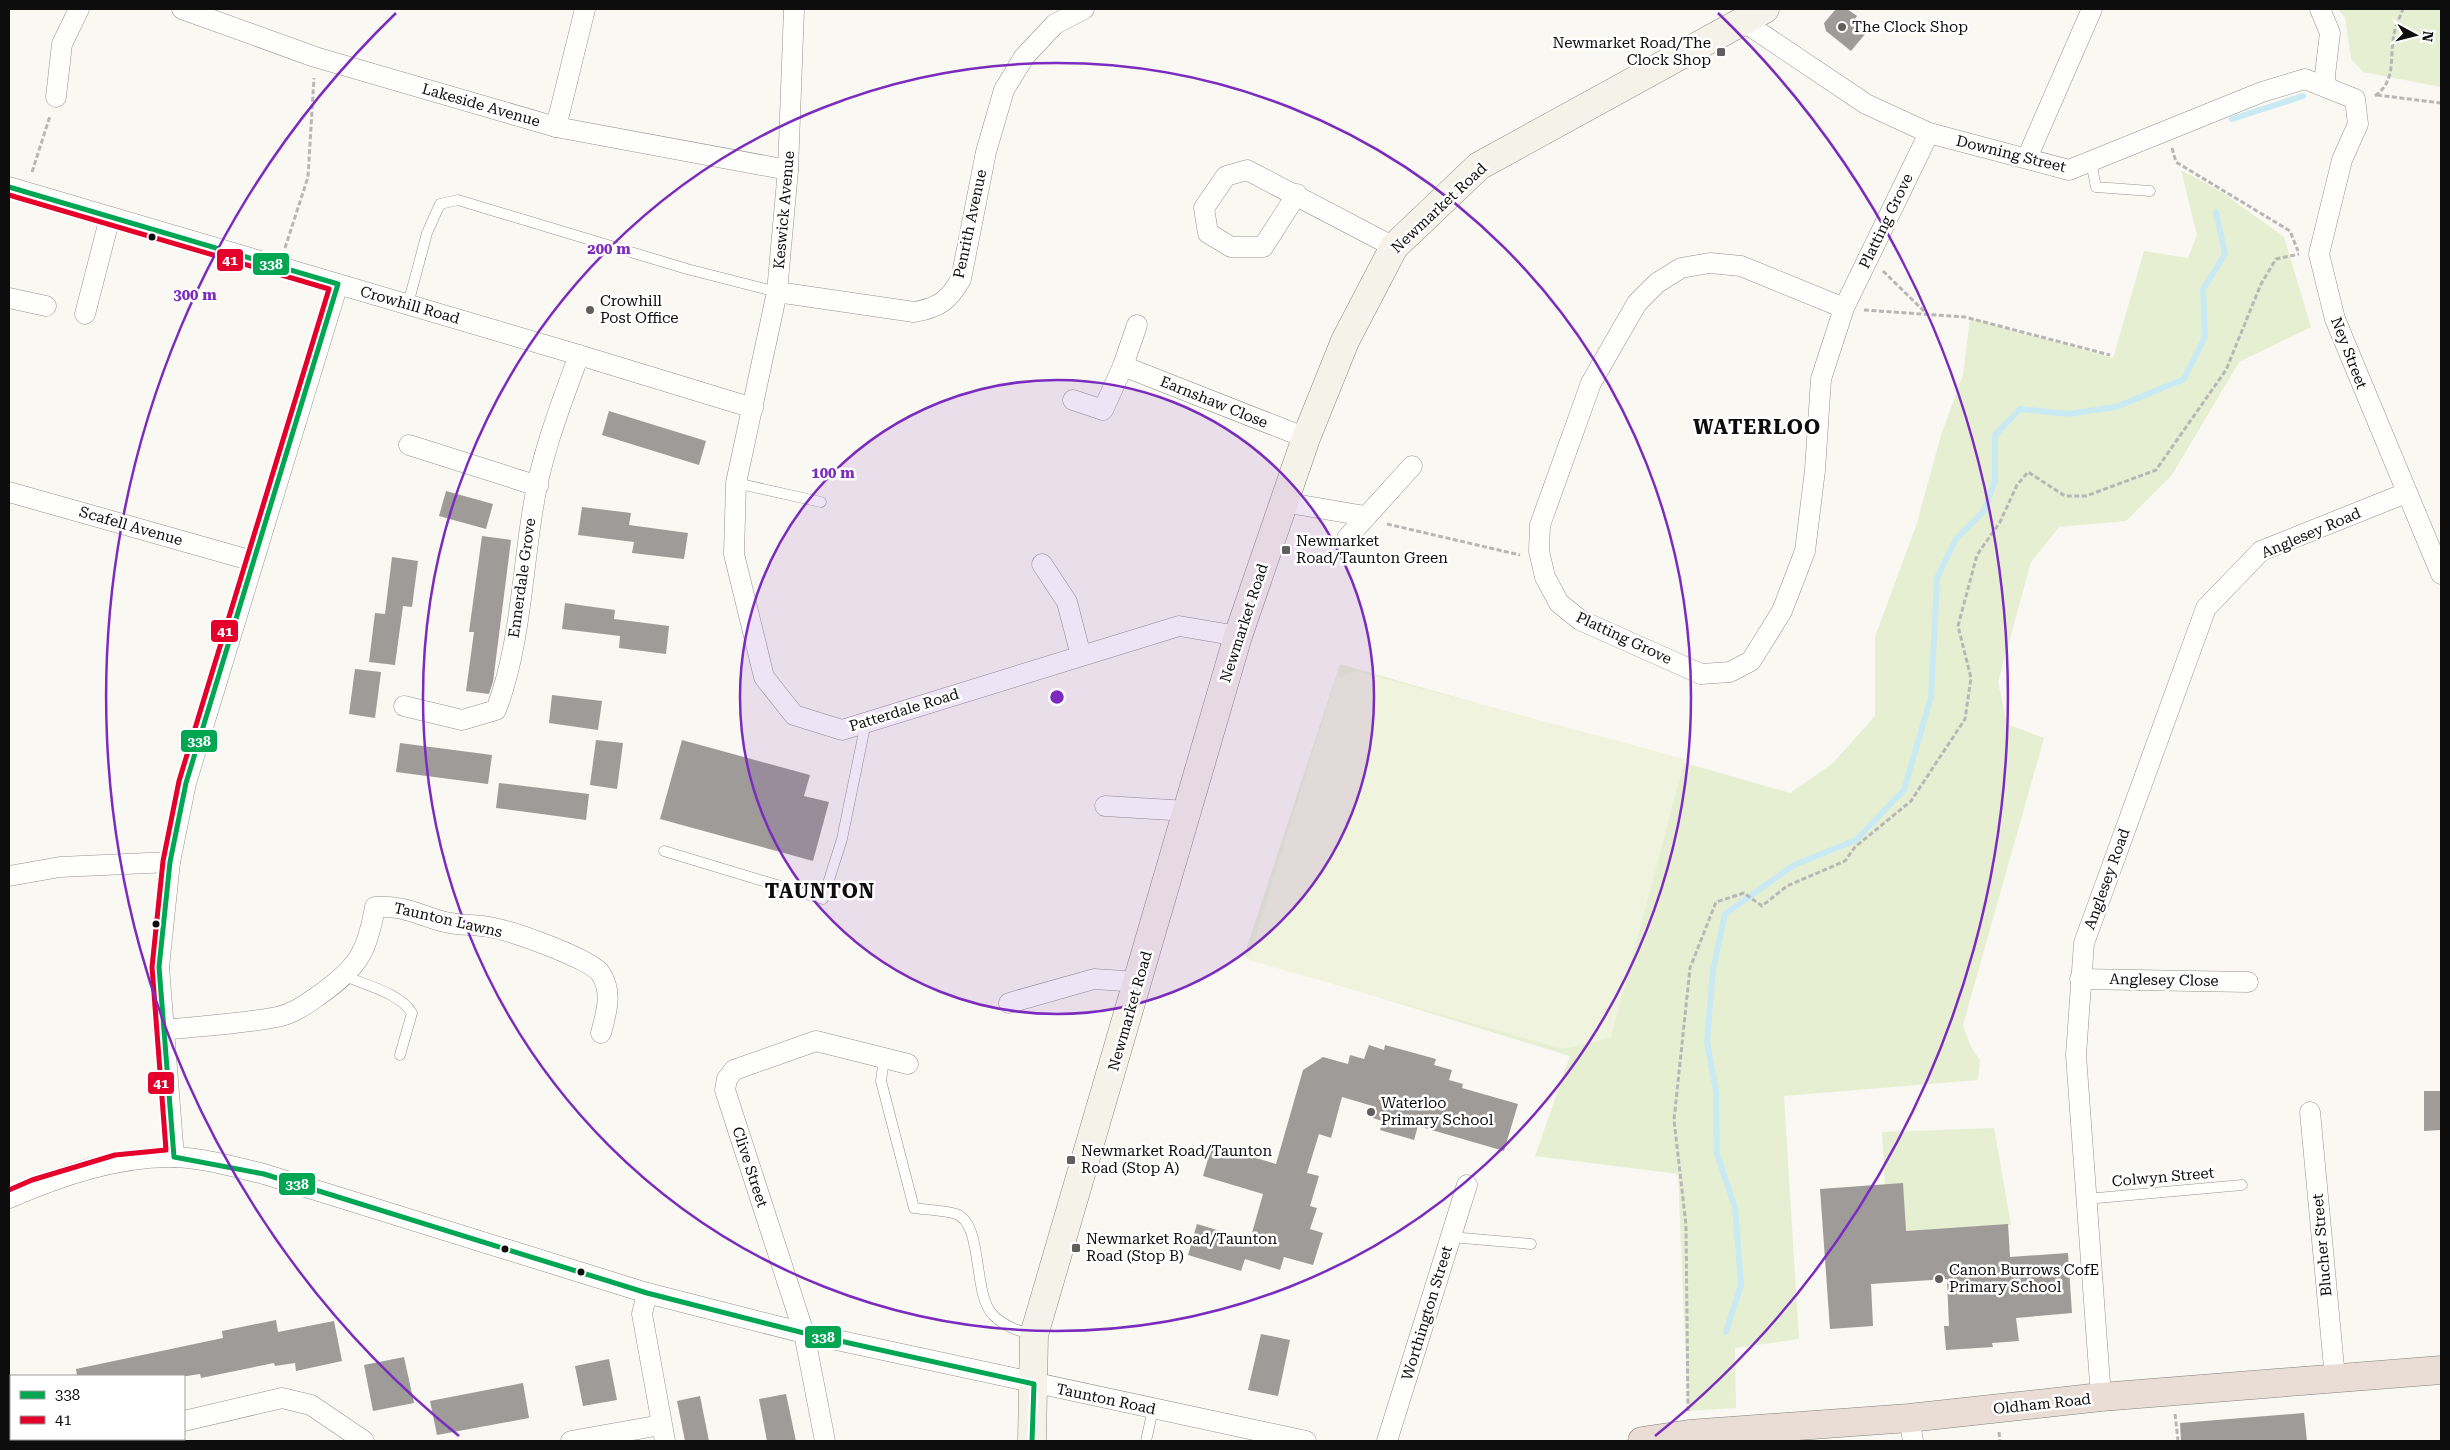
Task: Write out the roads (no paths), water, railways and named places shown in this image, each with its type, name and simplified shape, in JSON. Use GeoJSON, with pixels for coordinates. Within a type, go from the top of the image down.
{"type":"FeatureCollection","features":[{"type":"Feature","properties":{"kind":"highway","name":"Oldham Road"},"geometry":{"type":"LineString","coordinates":[[1642,1441],[1689,1434],[1911,1430],[2101,1397],[2441,1370]]}},
{"type":"Feature","properties":{"kind":"street"},"geometry":{"type":"LineString","coordinates":[[56,97],[62,44],[79,9]]}},
{"type":"Feature","properties":{"kind":"street","name":"Lakeside Avenue"},"geometry":{"type":"LineString","coordinates":[[182,9],[315,57],[556,127],[788,170]]}},
{"type":"Feature","properties":{"kind":"street"},"geometry":{"type":"LineString","coordinates":[[556,127],[585,9]]}},
{"type":"Feature","properties":{"kind":"street","name":"Keswick Avenue"},"geometry":{"type":"LineString","coordinates":[[753,408],[777,292],[788,170],[794,9]]}},
{"type":"Feature","properties":{"kind":"street","name":"Penrith Avenue"},"geometry":{"type":"LineString","coordinates":[[777,292],[914,312],[928,310],[951,296],[961,278],[986,152],[1004,90],[1024,57],[1043,37],[1056,24],[1084,9]]}},
{"type":"Feature","properties":{"kind":"street"},"geometry":{"type":"LineString","coordinates":[[2027,158],[2092,9]]}},
{"type":"Feature","properties":{"kind":"street"},"geometry":{"type":"LineString","coordinates":[[2320,9],[2330,33],[2325,75],[2326,87]]}},
{"type":"Feature","properties":{"kind":"street","name":"Downing Street"},"geometry":{"type":"LineString","coordinates":[[1754,15],[1866,104],[1929,134],[2069,170],[2262,92],[2305,79],[2355,98],[2357,117]]}},
{"type":"Feature","properties":{"kind":"street","name":"Newmarket Road"},"geometry":{"type":"LineString","coordinates":[[1032,1441],[1034,1336],[1139,982],[1238,636],[1306,438],[1345,340],[1394,247],[1479,166],[1754,15]]}},
{"type":"Feature","properties":{"kind":"street","name":"Ney Street"},"geometry":{"type":"LineString","coordinates":[[2357,117],[2342,160],[2319,254],[2335,319],[2441,574]]}},
{"type":"Feature","properties":{"kind":"street","name":"Platting Grove"},"geometry":{"type":"LineString","coordinates":[[1844,308],[1741,266],[1710,264],[1681,268],[1657,283],[1637,303],[1591,383],[1540,525],[1540,555],[1545,576],[1559,603],[1580,620],[1701,674],[1730,672],[1751,660],[1782,611],[1805,551],[1815,470],[1821,379],[1844,308],[1929,134]]}},
{"type":"Feature","properties":{"kind":"street"},"geometry":{"type":"LineString","coordinates":[[1297,194],[1263,246],[1231,247],[1208,233],[1204,208],[1226,176],[1248,170],[1297,194],[1394,247]]}},
{"type":"Feature","properties":{"kind":"street","name":"Crowhill Road"},"geometry":{"type":"LineString","coordinates":[[13,190],[110,216],[753,408]]}},
{"type":"Feature","properties":{"kind":"street"},"geometry":{"type":"LineString","coordinates":[[85,314],[110,216]]}},
{"type":"Feature","properties":{"kind":"street"},"geometry":{"type":"LineString","coordinates":[[174,1157],[159,967],[170,862],[186,783],[338,284]]}},
{"type":"Feature","properties":{"kind":"street"},"geometry":{"type":"LineString","coordinates":[[9,298],[46,306]]}},
{"type":"Feature","properties":{"kind":"street"},"geometry":{"type":"LineString","coordinates":[[1073,400],[1103,410],[1123,366],[1137,326]]}},
{"type":"Feature","properties":{"kind":"street","name":"Ennerdale Grove"},"geometry":{"type":"LineString","coordinates":[[404,706],[462,720],[496,710],[507,682],[533,506],[555,420],[579,355]]}},
{"type":"Feature","properties":{"kind":"street","name":"Earnshaw Close"},"geometry":{"type":"LineString","coordinates":[[1123,366],[1306,438]]}},
{"type":"Feature","properties":{"kind":"street","name":"Patterdale Road"},"geometry":{"type":"LineString","coordinates":[[753,408],[736,483],[734,554],[764,677],[794,715],[842,730],[1179,626],[1238,636]]}},
{"type":"Feature","properties":{"kind":"street"},"geometry":{"type":"LineString","coordinates":[[409,445],[538,486]]}},
{"type":"Feature","properties":{"kind":"street"},"geometry":{"type":"LineString","coordinates":[[1347,538],[1412,466]]}},
{"type":"Feature","properties":{"kind":"street","name":"Scafell Avenue"},"geometry":{"type":"LineString","coordinates":[[9,492],[254,561]]}},
{"type":"Feature","properties":{"kind":"street","name":"Anglesey Road"},"geometry":{"type":"LineString","coordinates":[[2101,1397],[2076,1055],[2084,943],[2206,608],[2261,551],[2406,493]]}},
{"type":"Feature","properties":{"kind":"street"},"geometry":{"type":"LineString","coordinates":[[1283,502],[1365,516]]}},
{"type":"Feature","properties":{"kind":"street"},"geometry":{"type":"LineString","coordinates":[[1042,564],[1067,602],[1082,656]]}},
{"type":"Feature","properties":{"kind":"street"},"geometry":{"type":"LineString","coordinates":[[1105,806],[1188,810]]}},
{"type":"Feature","properties":{"kind":"street"},"geometry":{"type":"LineString","coordinates":[[9,876],[60,867],[170,862]]}},
{"type":"Feature","properties":{"kind":"street","name":"Taunton Lawns"},"geometry":{"type":"LineString","coordinates":[[164,1030],[278,1017],[297,1010],[345,976],[359,960],[370,933],[375,907],[392,906],[407,908],[445,922],[495,928],[586,961],[600,973],[607,986],[608,1005],[601,1033]]}},
{"type":"Feature","properties":{"kind":"street"},"geometry":{"type":"LineString","coordinates":[[1008,1004],[1094,979],[1139,982]]}},
{"type":"Feature","properties":{"kind":"street","name":"Anglesey Close"},"geometry":{"type":"LineString","coordinates":[[2080,979],[2248,982]]}},
{"type":"Feature","properties":{"kind":"street","name":"Clive Street"},"geometry":{"type":"LineString","coordinates":[[825,1441],[804,1333],[726,1090],[727,1079],[734,1070],[816,1041],[908,1064]]}},
{"type":"Feature","properties":{"kind":"street","name":"Blucher Street"},"geometry":{"type":"LineString","coordinates":[[2310,1112],[2335,1378]]}},
{"type":"Feature","properties":{"kind":"street","name":"Taunton Road"},"geometry":{"type":"LineString","coordinates":[[9,1198],[34,1187],[117,1162],[174,1157],[216,1163],[264,1174],[647,1293],[804,1333],[1304,1441]]}},
{"type":"Feature","properties":{"kind":"street","name":"Worthington Street"},"geometry":{"type":"LineString","coordinates":[[1388,1441],[1467,1185]]}},
{"type":"Feature","properties":{"kind":"street"},"geometry":{"type":"LineString","coordinates":[[571,1441],[663,1433],[642,1314],[647,1293]]}},
{"type":"Feature","properties":{"kind":"street"},"geometry":{"type":"LineString","coordinates":[[185,1421],[282,1398],[311,1405],[364,1441]]}},
{"type":"Feature","properties":{"kind":"lane"},"geometry":{"type":"LineString","coordinates":[[2091,162],[2096,187],[2150,191]]}},
{"type":"Feature","properties":{"kind":"lane"},"geometry":{"type":"LineString","coordinates":[[408,304],[427,233],[440,204],[458,200],[687,269],[777,292]]}},
{"type":"Feature","properties":{"kind":"lane"},"geometry":{"type":"LineString","coordinates":[[736,483],[821,502]]}},
{"type":"Feature","properties":{"kind":"lane"},"geometry":{"type":"LineString","coordinates":[[664,851],[822,899],[842,839],[866,722]]}},
{"type":"Feature","properties":{"kind":"lane"},"geometry":{"type":"LineString","coordinates":[[345,976],[393,997],[408,1006],[412,1013],[400,1055]]}},
{"type":"Feature","properties":{"kind":"lane"},"geometry":{"type":"LineString","coordinates":[[884,1058],[881,1081],[914,1208],[957,1214],[966,1222],[972,1234],[986,1304],[993,1315],[1013,1329],[1034,1336]]}},
{"type":"Feature","properties":{"kind":"lane","name":"Colwyn Street"},"geometry":{"type":"LineString","coordinates":[[2086,1199],[2242,1185]]}},
{"type":"Feature","properties":{"kind":"lane"},"geometry":{"type":"LineString","coordinates":[[1451,1237],[1531,1244]]}},
{"type":"Feature","properties":{"kind":"lane"},"geometry":{"type":"LineString","coordinates":[[1146,1441],[1152,1409]]}},
{"type":"Feature","properties":{"kind":"waterway"},"geometry":{"type":"LineString","coordinates":[[2232,119],[2303,96]]}},
{"type":"Feature","properties":{"kind":"waterway"},"geometry":{"type":"LineString","coordinates":[[1726,1332],[1741,1285],[1735,1207],[1717,1154],[1716,1091],[1707,1042],[1713,970],[1725,914],[1794,865],[1856,840],[1904,790],[1931,697],[1937,578],[1956,539],[1984,511],[1995,481],[1995,435],[2020,409],[2068,414],[2116,407],[2184,379],[2205,337],[2203,289],[2225,254],[2216,212]]}},
{"type":"Feature","properties":{"kind":"place","name":"The Clock Shop"},"geometry":{"type":"Point","coordinates":[1842,27]}},
{"type":"Feature","properties":{"kind":"place","name":"Newmarket Road/The Clock Shop"},"geometry":{"type":"Point","coordinates":[1721,52]}},
{"type":"Feature","properties":{"kind":"place","name":"Crowhill Post Office"},"geometry":{"type":"Point","coordinates":[590,310]}},
{"type":"Feature","properties":{"kind":"place","name":"Newmarket Road/Taunton Green"},"geometry":{"type":"Point","coordinates":[1286,550]}},
{"type":"Feature","properties":{"kind":"place","name":"Waterloo Primary School"},"geometry":{"type":"Point","coordinates":[1371,1112]}},
{"type":"Feature","properties":{"kind":"place","name":"Newmarket Road/Taunton Road (Stop A)"},"geometry":{"type":"Point","coordinates":[1071,1160]}},
{"type":"Feature","properties":{"kind":"place","name":"Newmarket Road/Taunton Road (Stop B)"},"geometry":{"type":"Point","coordinates":[1076,1248]}},
{"type":"Feature","properties":{"kind":"place","name":"Canon Burrows CofE Primary School"},"geometry":{"type":"Point","coordinates":[1939,1279]}},
{"type":"Feature","properties":{"kind":"district","name":"WATERLOO"},"geometry":{"type":"Point","coordinates":[1757,427]}},
{"type":"Feature","properties":{"kind":"district","name":"TAUNTON"},"geometry":{"type":"Point","coordinates":[820,891]}}]}
